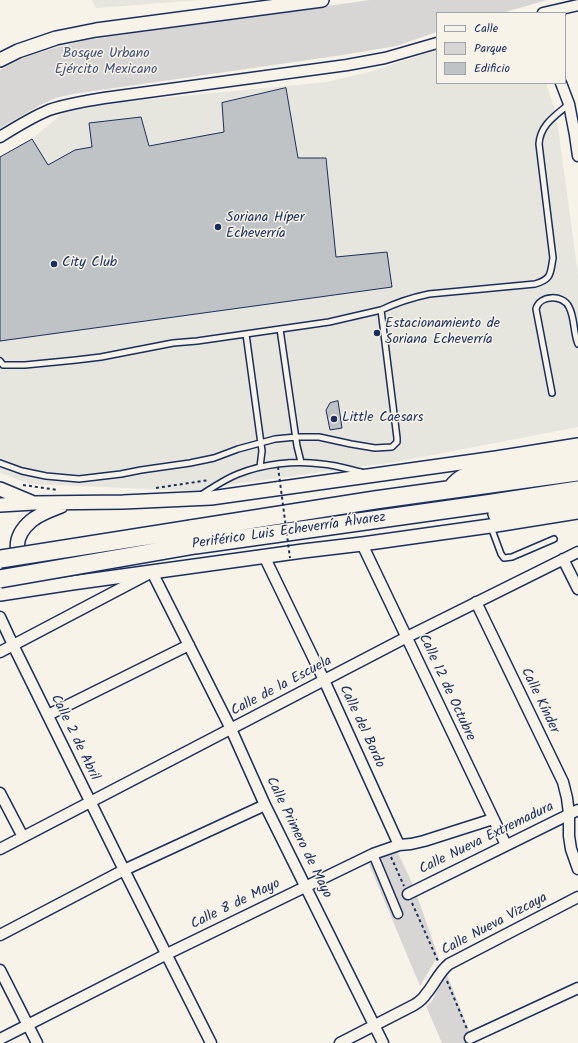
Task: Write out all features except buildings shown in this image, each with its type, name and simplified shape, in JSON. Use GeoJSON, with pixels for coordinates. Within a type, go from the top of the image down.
{"type":"FeatureCollection","features":[{"type":"Feature","properties":{"kind":"highway"},"geometry":{"type":"LineString","coordinates":[[451,490],[460,479],[466,476],[578,457]]}},
{"type":"Feature","properties":{"kind":"highway","name":"Periférico Luis Echeverría Álvarez"},"geometry":{"type":"LineString","coordinates":[[0,579],[193,537],[375,500],[578,472]]}},
{"type":"Feature","properties":{"kind":"highway","name":"Periférico Luis Echeverría Álvarez"},"geometry":{"type":"LineString","coordinates":[[0,559],[399,516],[578,490]]}},
{"type":"Feature","properties":{"kind":"highway"},"geometry":{"type":"LineString","coordinates":[[399,516],[414,524],[426,524],[578,503]]}},
{"type":"Feature","properties":{"kind":"street"},"geometry":{"type":"LineString","coordinates":[[0,60],[18,51],[56,38],[96,30],[322,0]]}},
{"type":"Feature","properties":{"kind":"street"},"geometry":{"type":"LineString","coordinates":[[547,12],[578,5]]}},
{"type":"Feature","properties":{"kind":"street"},"geometry":{"type":"LineString","coordinates":[[0,137],[28,120],[49,110],[73,104],[111,97],[346,65],[386,58],[436,43]]}},
{"type":"Feature","properties":{"kind":"street"},"geometry":{"type":"LineString","coordinates":[[561,84],[569,104],[578,156]]}},
{"type":"Feature","properties":{"kind":"street"},"geometry":{"type":"LineString","coordinates":[[0,505],[211,498],[578,445]]}},
{"type":"Feature","properties":{"kind":"street"},"geometry":{"type":"LineString","coordinates":[[0,489],[34,503]]}},
{"type":"Feature","properties":{"kind":"street"},"geometry":{"type":"LineString","coordinates":[[68,503],[43,513],[32,520],[20,533],[17,552],[22,562],[33,572],[45,579],[72,583]]}},
{"type":"Feature","properties":{"kind":"street"},"geometry":{"type":"LineString","coordinates":[[0,594],[264,556],[490,526],[578,512]]}},
{"type":"Feature","properties":{"kind":"street","name":"Calle 12 de Octubre"},"geometry":{"type":"LineString","coordinates":[[362,544],[506,845]]}},
{"type":"Feature","properties":{"kind":"street","name":"Calle de la Escuela"},"geometry":{"type":"LineString","coordinates":[[0,849],[407,637],[578,552]]}},
{"type":"Feature","properties":{"kind":"street","name":"Calle del Bordo"},"geometry":{"type":"LineString","coordinates":[[264,556],[324,680],[399,845]]}},
{"type":"Feature","properties":{"kind":"street"},"geometry":{"type":"LineString","coordinates":[[563,559],[578,589]]}},
{"type":"Feature","properties":{"kind":"street"},"geometry":{"type":"LineString","coordinates":[[0,652],[152,572]]}},
{"type":"Feature","properties":{"kind":"street","name":"Calle Primero de Mayo"},"geometry":{"type":"LineString","coordinates":[[152,572],[231,729],[265,805],[382,1043]]}},
{"type":"Feature","properties":{"kind":"street","name":"Calle Kínder"},"geometry":{"type":"LineString","coordinates":[[476,602],[563,782],[567,798],[574,812],[570,836],[571,849],[578,869]]}},
{"type":"Feature","properties":{"kind":"street","name":"Calle 2 de Abril"},"geometry":{"type":"LineString","coordinates":[[0,617],[90,802],[211,1043]]}},
{"type":"Feature","properties":{"kind":"street"},"geometry":{"type":"LineString","coordinates":[[48,716],[189,645]]}},
{"type":"Feature","properties":{"kind":"street"},"geometry":{"type":"LineString","coordinates":[[0,793],[23,837]]}},
{"type":"Feature","properties":{"kind":"street"},"geometry":{"type":"LineString","coordinates":[[0,935],[124,870],[265,805]]}},
{"type":"Feature","properties":{"kind":"street","name":"Calle Nueva Extremadura"},"geometry":{"type":"LineString","coordinates":[[408,894],[574,812]]}},
{"type":"Feature","properties":{"kind":"street","name":"Calle 8 de Mayo"},"geometry":{"type":"LineString","coordinates":[[0,1039],[167,954],[373,854],[399,845],[424,841],[493,819]]}},
{"type":"Feature","properties":{"kind":"street"},"geometry":{"type":"LineString","coordinates":[[373,854],[398,914]]}},
{"type":"Feature","properties":{"kind":"street","name":"Calle Nueva Vizcaya"},"geometry":{"type":"LineString","coordinates":[[340,1043],[421,1000],[427,994],[442,970],[449,964],[578,896]]}},
{"type":"Feature","properties":{"kind":"street"},"geometry":{"type":"LineString","coordinates":[[0,970],[37,1043]]}},
{"type":"Feature","properties":{"kind":"street"},"geometry":{"type":"LineString","coordinates":[[470,1038],[578,988]]}},
{"type":"Feature","properties":{"kind":"lane"},"geometry":{"type":"LineString","coordinates":[[0,361],[3,365],[25,365],[95,358],[173,344],[329,322],[381,310],[397,302],[423,295],[535,284],[544,281],[549,276],[553,258],[538,144],[539,136],[550,120],[569,104]]}},
{"type":"Feature","properties":{"kind":"lane"},"geometry":{"type":"LineString","coordinates":[[552,394],[536,309],[540,302],[555,298],[566,302],[569,306],[578,344]]}},
{"type":"Feature","properties":{"kind":"lane"},"geometry":{"type":"LineString","coordinates":[[0,463],[22,471],[46,476],[79,479],[190,463],[214,458],[238,449],[275,439],[296,437],[319,438],[375,448],[392,447],[397,442],[397,438],[381,310]]}},
{"type":"Feature","properties":{"kind":"lane"},"geometry":{"type":"LineString","coordinates":[[280,329],[297,446],[301,462]]}},
{"type":"Feature","properties":{"kind":"lane"},"geometry":{"type":"LineString","coordinates":[[246,334],[262,451],[260,467]]}},
{"type":"Feature","properties":{"kind":"lane"},"geometry":{"type":"LineString","coordinates":[[193,499],[237,474],[260,467],[288,463],[301,462],[323,464],[373,475]]}},
{"type":"Feature","properties":{"kind":"lane"},"geometry":{"type":"LineString","coordinates":[[490,526],[504,558],[512,558],[554,539]]}},
{"type":"Feature","properties":{"kind":"path"},"geometry":{"type":"LineString","coordinates":[[278,467],[290,558]]}},
{"type":"Feature","properties":{"kind":"path"},"geometry":{"type":"LineString","coordinates":[[387,849],[442,970],[470,1038]]}},
{"type":"Feature","properties":{"kind":"shaded area"},"geometry":{"type":"Polygon","coordinates":[[[92,0],[201,0],[96,8],[92,0]]]}},
{"type":"Feature","properties":{"kind":"shaded area"},"geometry":{"type":"Polygon","coordinates":[[[436,50],[436,84],[546,84],[556,113],[578,274],[578,427],[396,462],[241,483],[195,491],[30,484],[0,472],[0,157],[32,139],[70,107],[327,82],[369,72],[436,50]]]}},
{"type":"Feature","properties":{"kind":"green space","name":"Bosque Urbano Ejército Mexicano"},"geometry":{"type":"Polygon","coordinates":[[[370,0],[547,0],[505,12],[436,12],[436,32],[396,46],[73,94],[56,98],[42,104],[0,128],[0,70],[31,55],[86,40],[370,0]]]}},
{"type":"Feature","properties":{"kind":"green space"},"geometry":{"type":"Polygon","coordinates":[[[397,851],[414,887],[438,956],[420,986],[369,864],[397,851]]]}},
{"type":"Feature","properties":{"kind":"green space"},"geometry":{"type":"Polygon","coordinates":[[[446,972],[474,1043],[442,1043],[426,1006],[432,1001],[446,972]]]}},
{"type":"Feature","properties":{"kind":"place","name":"Soriana Híper Echeverría"},"geometry":{"type":"Point","coordinates":[218,227]}},
{"type":"Feature","properties":{"kind":"place","name":"City Club"},"geometry":{"type":"Point","coordinates":[54,264]}},
{"type":"Feature","properties":{"kind":"place","name":"Estacionamiento de Soriana Echeverría"},"geometry":{"type":"Point","coordinates":[377,333]}},
{"type":"Feature","properties":{"kind":"place","name":"Little Caesars"},"geometry":{"type":"Point","coordinates":[334,419]}}]}
